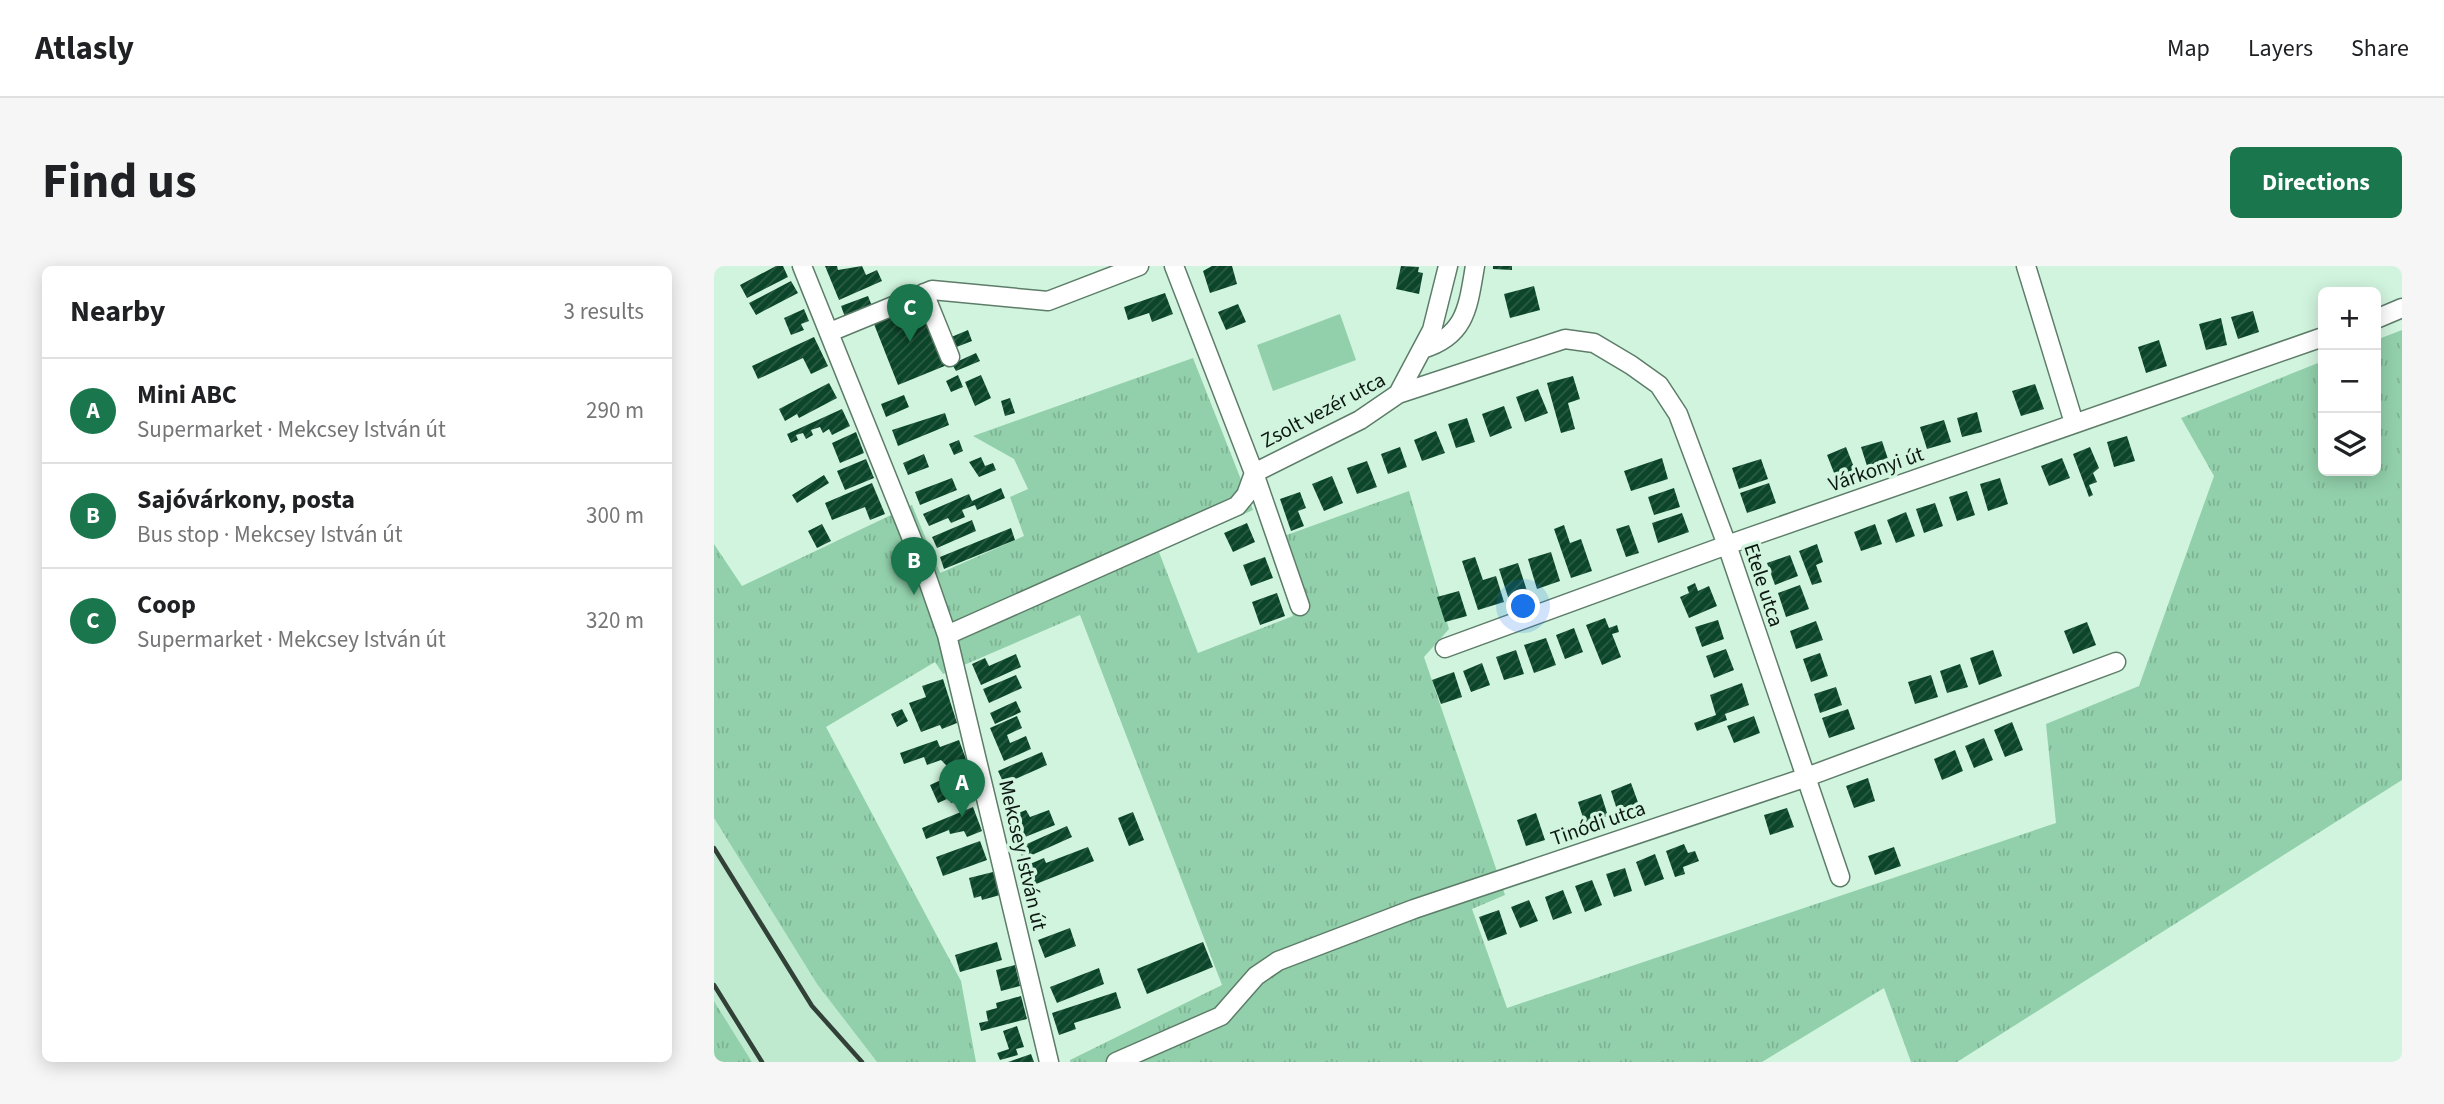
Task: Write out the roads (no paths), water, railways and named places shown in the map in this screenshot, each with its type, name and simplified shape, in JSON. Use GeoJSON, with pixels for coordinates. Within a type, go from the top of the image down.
{"type":"FeatureCollection","features":[{"type":"Feature","properties":{"kind":"street","name":"Mekcsey István út"},"geometry":{"type":"LineString","coordinates":[[802,266],[925,569],[947,635],[1049,1062]]}},
{"type":"Feature","properties":{"kind":"street"},"geometry":{"type":"LineString","coordinates":[[830,332],[924,293],[948,289],[972,295],[1048,301],[1139,266]]}},
{"type":"Feature","properties":{"kind":"street"},"geometry":{"type":"LineString","coordinates":[[1174,266],[1254,473],[1300,606]]}},
{"type":"Feature","properties":{"kind":"street"},"geometry":{"type":"LineString","coordinates":[[1398,394],[1432,330],[1448,266]]}},
{"type":"Feature","properties":{"kind":"street"},"geometry":{"type":"LineString","coordinates":[[1422,349],[1441,343],[1461,324],[1475,266]]}},
{"type":"Feature","properties":{"kind":"street"},"geometry":{"type":"LineString","coordinates":[[2026,266],[2074,423]]}},
{"type":"Feature","properties":{"kind":"street"},"geometry":{"type":"LineString","coordinates":[[924,293],[950,357]]}},
{"type":"Feature","properties":{"kind":"street"},"geometry":{"type":"LineString","coordinates":[[2381,317],[2402,308]]}},
{"type":"Feature","properties":{"kind":"street","name":"Zsolt vezér utca"},"geometry":{"type":"LineString","coordinates":[[947,635],[1237,506],[1246,495],[1254,473],[1360,420],[1398,394],[1565,339],[1594,343]]}},
{"type":"Feature","properties":{"kind":"street","name":"Várkonyi út"},"geometry":{"type":"LineString","coordinates":[[1445,648],[1727,545],[2318,339]]}},
{"type":"Feature","properties":{"kind":"street","name":"Etele utca"},"geometry":{"type":"LineString","coordinates":[[1594,343],[1659,385],[1678,414],[1727,545],[1804,778],[1840,877]]}},
{"type":"Feature","properties":{"kind":"street","name":"Tinódi utca"},"geometry":{"type":"LineString","coordinates":[[1116,1062],[1221,1017],[1255,976],[1278,961],[1414,909],[1804,778],[2116,663]]}},
{"type":"Feature","properties":{"kind":"railway"},"geometry":{"type":"LineString","coordinates":[[714,848],[812,1006],[862,1062]]}},
{"type":"Feature","properties":{"kind":"railway"},"geometry":{"type":"LineString","coordinates":[[714,985],[762,1062]]}},
{"type":"Feature","properties":{"kind":"place","name":"Coop"},"geometry":{"type":"Point","coordinates":[910,342]}},
{"type":"Feature","properties":{"kind":"place","name":"Sajóvárkony, posta"},"geometry":{"type":"Point","coordinates":[914,595]}},
{"type":"Feature","properties":{"kind":"place","name":"Mini ABC"},"geometry":{"type":"Point","coordinates":[962,817]}}]}
